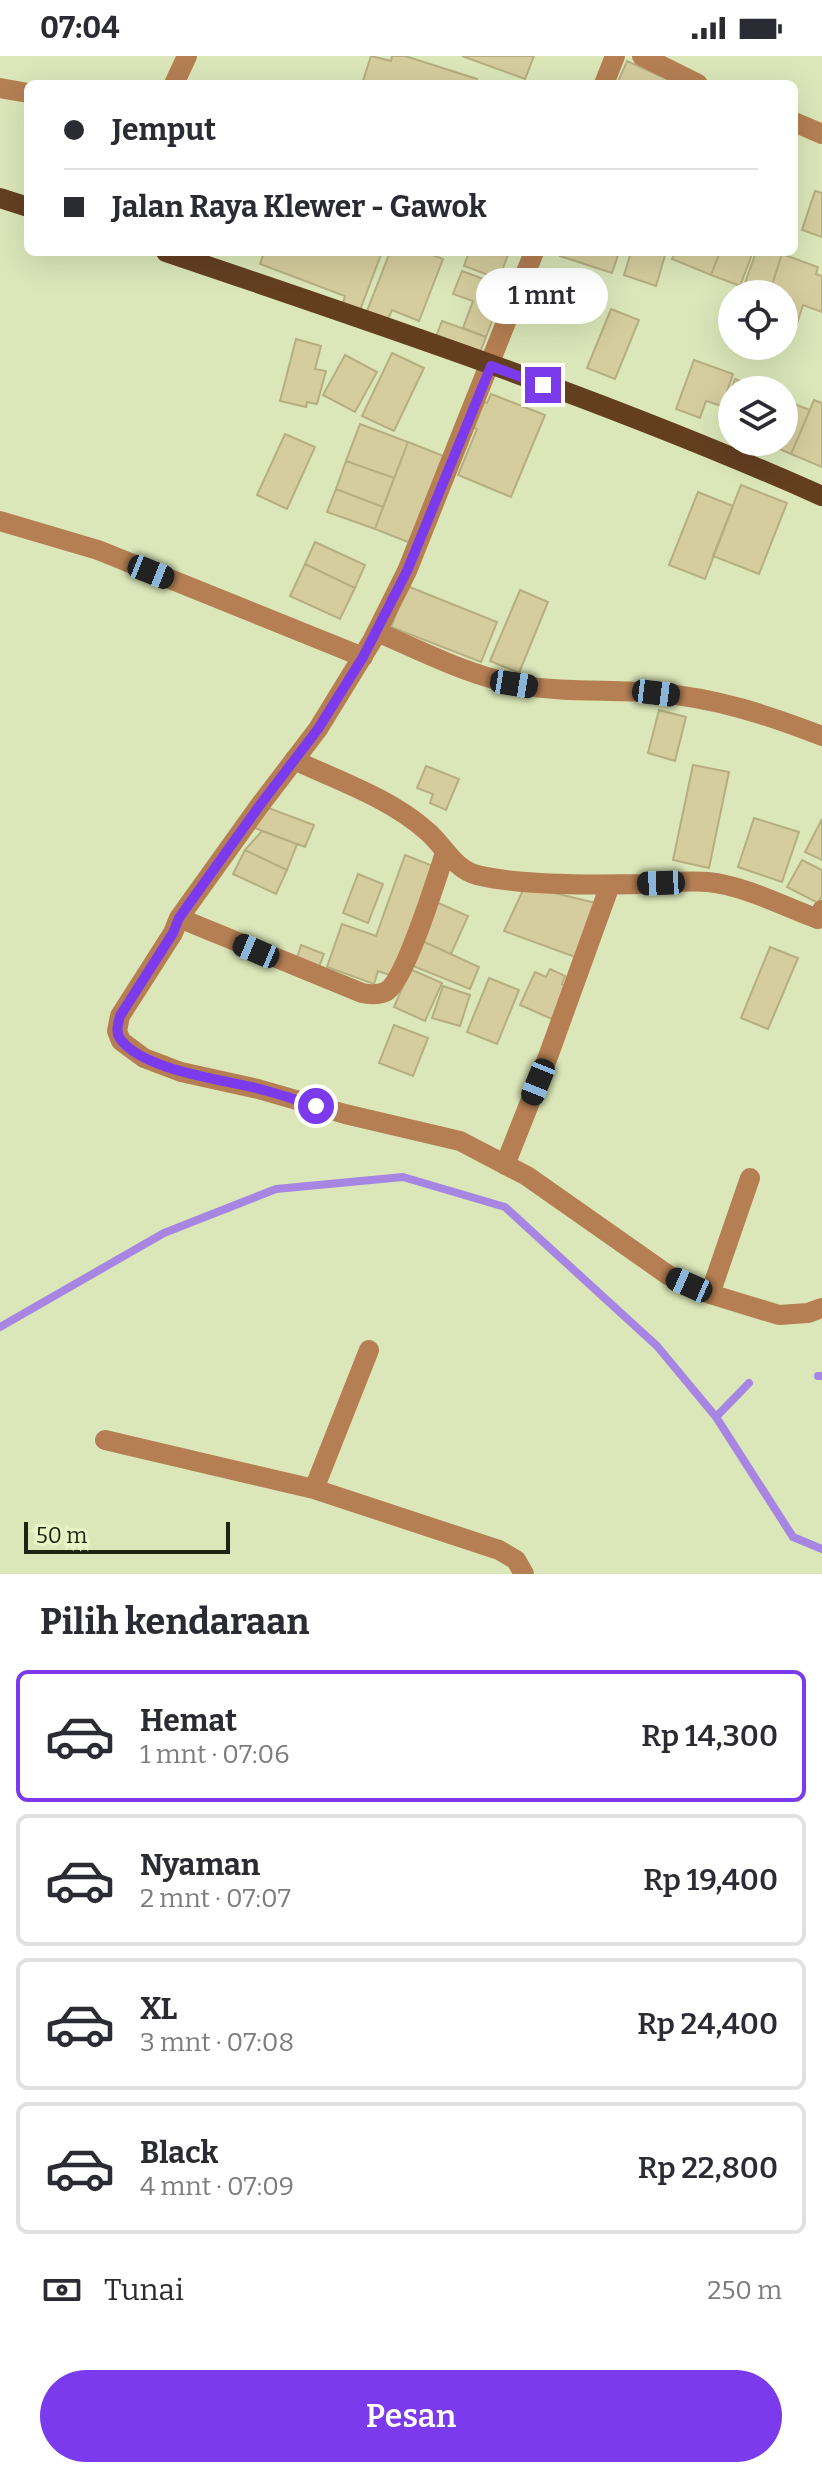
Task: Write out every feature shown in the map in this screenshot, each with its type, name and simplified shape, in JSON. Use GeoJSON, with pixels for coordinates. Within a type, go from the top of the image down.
{"type":"FeatureCollection","features":[{"type":"Feature","properties":{"kind":"main road"},"geometry":{"type":"LineString","coordinates":[[0,198],[24,206]]}},
{"type":"Feature","properties":{"kind":"main road"},"geometry":{"type":"LineString","coordinates":[[177,256],[649,424],[822,496]]}},
{"type":"Feature","properties":{"kind":"street"},"geometry":{"type":"LineString","coordinates":[[176,80],[187,56]]}},
{"type":"Feature","properties":{"kind":"street"},"geometry":{"type":"LineString","coordinates":[[606,80],[615,56]]}},
{"type":"Feature","properties":{"kind":"street"},"geometry":{"type":"LineString","coordinates":[[642,56],[690,80]]}},
{"type":"Feature","properties":{"kind":"street"},"geometry":{"type":"LineString","coordinates":[[0,88],[24,92]]}},
{"type":"Feature","properties":{"kind":"street"},"geometry":{"type":"LineString","coordinates":[[798,124],[822,134]]}},
{"type":"Feature","properties":{"kind":"street"},"geometry":{"type":"LineString","coordinates":[[532,256],[407,571],[377,632],[318,729],[179,918],[173,933],[120,1016],[117,1031],[121,1041],[144,1058],[181,1072],[460,1141],[527,1176],[668,1275],[710,1294],[779,1315],[808,1313],[822,1308]]}},
{"type":"Feature","properties":{"kind":"street"},"geometry":{"type":"LineString","coordinates":[[0,521],[98,550],[363,657]]}},
{"type":"Feature","properties":{"kind":"street"},"geometry":{"type":"LineString","coordinates":[[377,632],[460,668],[514,684],[706,699],[751,710],[822,736]]}},
{"type":"Feature","properties":{"kind":"street"},"geometry":{"type":"LineString","coordinates":[[294,760],[413,818],[433,836],[445,853],[476,875],[610,885],[686,882],[725,885],[821,917]]}},
{"type":"Feature","properties":{"kind":"street"},"geometry":{"type":"LineString","coordinates":[[179,918],[283,962],[373,995],[386,991],[402,970],[445,853]]}},
{"type":"Feature","properties":{"kind":"street"},"geometry":{"type":"LineString","coordinates":[[505,1165],[610,885]]}},
{"type":"Feature","properties":{"kind":"street"},"geometry":{"type":"LineString","coordinates":[[710,1294],[750,1178]]}},
{"type":"Feature","properties":{"kind":"street"},"geometry":{"type":"LineString","coordinates":[[314,1489],[369,1350]]}},
{"type":"Feature","properties":{"kind":"street"},"geometry":{"type":"LineString","coordinates":[[105,1440],[314,1489],[499,1550],[516,1560],[524,1574]]}},
{"type":"Feature","properties":{"kind":"building"},"geometry":{"type":"Polygon","coordinates":[[[371,56],[391,61],[392,56],[405,56],[477,79],[477,80],[363,80],[371,56]]]}},
{"type":"Feature","properties":{"kind":"building"},"geometry":{"type":"Polygon","coordinates":[[[462,56],[534,56],[525,79],[462,56]]]}},
{"type":"Feature","properties":{"kind":"building"},"geometry":{"type":"Polygon","coordinates":[[[627,61],[669,80],[619,80],[627,61]]]}},
{"type":"Feature","properties":{"kind":"building"},"geometry":{"type":"Polygon","coordinates":[[[815,191],[822,193],[822,237],[802,230],[815,191]]]}},
{"type":"Feature","properties":{"kind":"building"},"geometry":{"type":"Polygon","coordinates":[[[263,256],[380,256],[359,313],[342,306],[345,296],[260,264],[263,256]]]}},
{"type":"Feature","properties":{"kind":"building"},"geometry":{"type":"Polygon","coordinates":[[[388,256],[435,256],[443,259],[419,321],[392,310],[388,319],[367,311],[388,256]]]}},
{"type":"Feature","properties":{"kind":"building"},"geometry":{"type":"Polygon","coordinates":[[[468,256],[508,256],[499,279],[464,266],[468,256]]]}},
{"type":"Feature","properties":{"kind":"building"},"geometry":{"type":"Polygon","coordinates":[[[560,256],[618,256],[612,273],[560,256]]]}},
{"type":"Feature","properties":{"kind":"building"},"geometry":{"type":"Polygon","coordinates":[[[630,256],[665,256],[656,286],[624,275],[630,256]]]}},
{"type":"Feature","properties":{"kind":"building"},"geometry":{"type":"Polygon","coordinates":[[[673,256],[718,256],[711,275],[672,259],[673,256]]]}},
{"type":"Feature","properties":{"kind":"building"},"geometry":{"type":"Polygon","coordinates":[[[718,256],[751,256],[742,280],[724,280],[711,275],[718,256]]]}},
{"type":"Feature","properties":{"kind":"building"},"geometry":{"type":"Polygon","coordinates":[[[755,256],[781,256],[774,280],[746,280],[755,256]]]}},
{"type":"Feature","properties":{"kind":"building"},"geometry":{"type":"Polygon","coordinates":[[[781,256],[818,267],[816,274],[822,276],[822,312],[803,305],[798,320],[798,280],[774,280],[781,256]]]}},
{"type":"Feature","properties":{"kind":"building"},"geometry":{"type":"Polygon","coordinates":[[[462,271],[505,287],[486,337],[463,328],[473,301],[453,294],[462,271]]]}},
{"type":"Feature","properties":{"kind":"building"},"geometry":{"type":"Polygon","coordinates":[[[611,309],[639,320],[615,379],[587,368],[611,309]]]}},
{"type":"Feature","properties":{"kind":"building"},"geometry":{"type":"Polygon","coordinates":[[[442,321],[486,337],[479,355],[435,339],[442,321]]]}},
{"type":"Feature","properties":{"kind":"building"},"geometry":{"type":"Polygon","coordinates":[[[296,339],[321,346],[315,369],[326,371],[317,404],[307,402],[306,407],[280,401],[296,339]]]}},
{"type":"Feature","properties":{"kind":"building"},"geometry":{"type":"Polygon","coordinates":[[[392,353],[424,368],[394,431],[362,416],[392,353]]]}},
{"type":"Feature","properties":{"kind":"building"},"geometry":{"type":"Polygon","coordinates":[[[345,355],[377,372],[355,412],[323,395],[345,355]]]}},
{"type":"Feature","properties":{"kind":"building"},"geometry":{"type":"Polygon","coordinates":[[[694,360],[733,374],[718,376],[718,405],[706,401],[700,418],[676,409],[694,360]]]}},
{"type":"Feature","properties":{"kind":"building"},"geometry":{"type":"Polygon","coordinates":[[[491,394],[545,415],[511,497],[458,475],[477,429],[471,427],[481,401],[487,403],[491,394]]]}},
{"type":"Feature","properties":{"kind":"building"},"geometry":{"type":"Polygon","coordinates":[[[814,400],[822,403],[822,467],[796,456],[798,438],[814,400]]]}},
{"type":"Feature","properties":{"kind":"building"},"geometry":{"type":"Polygon","coordinates":[[[798,405],[810,410],[798,438],[798,405]]]}},
{"type":"Feature","properties":{"kind":"building"},"geometry":{"type":"Polygon","coordinates":[[[360,424],[408,442],[394,478],[346,461],[360,424]]]}},
{"type":"Feature","properties":{"kind":"building"},"geometry":{"type":"Polygon","coordinates":[[[285,434],[315,447],[287,509],[257,495],[285,434]]]}},
{"type":"Feature","properties":{"kind":"building"},"geometry":{"type":"Polygon","coordinates":[[[408,442],[446,457],[413,544],[375,529],[408,442]]]}},
{"type":"Feature","properties":{"kind":"building"},"geometry":{"type":"Polygon","coordinates":[[[346,461],[394,478],[383,507],[336,489],[346,461]]]}},
{"type":"Feature","properties":{"kind":"building"},"geometry":{"type":"Polygon","coordinates":[[[741,485],[787,503],[759,574],[713,556],[741,485]]]}},
{"type":"Feature","properties":{"kind":"building"},"geometry":{"type":"Polygon","coordinates":[[[336,489],[383,507],[375,529],[327,512],[336,489]]]}},
{"type":"Feature","properties":{"kind":"building"},"geometry":{"type":"Polygon","coordinates":[[[698,492],[733,506],[705,579],[669,565],[698,492]]]}},
{"type":"Feature","properties":{"kind":"building"},"geometry":{"type":"Polygon","coordinates":[[[315,542],[365,565],[355,588],[305,564],[315,542]]]}},
{"type":"Feature","properties":{"kind":"building"},"geometry":{"type":"Polygon","coordinates":[[[305,564],[355,588],[340,619],[290,596],[305,564]]]}},
{"type":"Feature","properties":{"kind":"building"},"geometry":{"type":"Polygon","coordinates":[[[407,586],[497,622],[481,662],[391,627],[407,586]]]}},
{"type":"Feature","properties":{"kind":"building"},"geometry":{"type":"Polygon","coordinates":[[[520,590],[548,602],[519,673],[490,661],[520,590]]]}},
{"type":"Feature","properties":{"kind":"building"},"geometry":{"type":"Polygon","coordinates":[[[659,710],[686,717],[675,761],[648,753],[659,710]]]}},
{"type":"Feature","properties":{"kind":"building"},"geometry":{"type":"Polygon","coordinates":[[[693,765],[729,772],[709,868],[673,860],[693,765]]]}},
{"type":"Feature","properties":{"kind":"building"},"geometry":{"type":"Polygon","coordinates":[[[426,766],[459,779],[446,810],[430,803],[433,794],[417,788],[426,766]]]}},
{"type":"Feature","properties":{"kind":"building"},"geometry":{"type":"Polygon","coordinates":[[[263,806],[314,825],[305,847],[255,828],[263,806]]]}},
{"type":"Feature","properties":{"kind":"building"},"geometry":{"type":"Polygon","coordinates":[[[754,818],[799,832],[782,882],[738,867],[754,818]]]}},
{"type":"Feature","properties":{"kind":"building"},"geometry":{"type":"Polygon","coordinates":[[[822,819],[822,860],[805,852],[822,819]]]}},
{"type":"Feature","properties":{"kind":"building"},"geometry":{"type":"Polygon","coordinates":[[[262,831],[297,844],[287,870],[245,850],[262,831]]]}},
{"type":"Feature","properties":{"kind":"building"},"geometry":{"type":"Polygon","coordinates":[[[245,850],[287,870],[276,894],[233,874],[245,850]]]}},
{"type":"Feature","properties":{"kind":"building"},"geometry":{"type":"Polygon","coordinates":[[[405,855],[433,866],[393,976],[378,971],[374,984],[327,967],[342,924],[376,936],[405,855]]]}},
{"type":"Feature","properties":{"kind":"building"},"geometry":{"type":"Polygon","coordinates":[[[802,860],[822,870],[822,896],[818,903],[787,887],[802,860]]]}},
{"type":"Feature","properties":{"kind":"building"},"geometry":{"type":"Polygon","coordinates":[[[358,874],[383,884],[368,923],[343,913],[358,874]]]}},
{"type":"Feature","properties":{"kind":"building"},"geometry":{"type":"Polygon","coordinates":[[[525,886],[600,904],[578,958],[504,931],[525,886]]]}},
{"type":"Feature","properties":{"kind":"building"},"geometry":{"type":"Polygon","coordinates":[[[436,902],[468,916],[451,954],[420,940],[436,902]]]}},
{"type":"Feature","properties":{"kind":"building"},"geometry":{"type":"Polygon","coordinates":[[[420,940],[479,967],[470,989],[413,966],[420,940]]]}},
{"type":"Feature","properties":{"kind":"building"},"geometry":{"type":"Polygon","coordinates":[[[301,945],[324,954],[318,969],[296,961],[301,945]]]}},
{"type":"Feature","properties":{"kind":"building"},"geometry":{"type":"Polygon","coordinates":[[[770,947],[798,958],[768,1029],[741,1018],[770,947]]]}},
{"type":"Feature","properties":{"kind":"building"},"geometry":{"type":"Polygon","coordinates":[[[410,969],[442,983],[425,1021],[394,1007],[410,969]]]}},
{"type":"Feature","properties":{"kind":"building"},"geometry":{"type":"Polygon","coordinates":[[[550,969],[565,976],[562,984],[567,987],[552,1019],[520,1005],[535,972],[546,977],[550,969]]]}},
{"type":"Feature","properties":{"kind":"building"},"geometry":{"type":"Polygon","coordinates":[[[489,978],[519,990],[497,1044],[467,1032],[489,978]]]}},
{"type":"Feature","properties":{"kind":"building"},"geometry":{"type":"Polygon","coordinates":[[[443,986],[470,995],[460,1026],[432,1018],[443,986]]]}},
{"type":"Feature","properties":{"kind":"building"},"geometry":{"type":"Polygon","coordinates":[[[394,1025],[428,1038],[413,1076],[379,1063],[394,1025]]]}},
{"type":"Feature","properties":{"kind":"waterway"},"geometry":{"type":"LineString","coordinates":[[0,1327],[164,1233],[276,1189],[403,1177],[505,1207],[657,1346],[716,1417],[793,1537],[822,1549]]}},
{"type":"Feature","properties":{"kind":"waterway"},"geometry":{"type":"LineString","coordinates":[[716,1417],[749,1383]]}},
{"type":"Feature","properties":{"kind":"route"},"geometry":{"type":"LineString","coordinates":[[316,1106],[181,1072],[144,1058],[121,1041],[117,1031],[120,1016],[173,933],[179,918],[318,729],[363,657],[407,571],[491,366],[543,385]]}}]}
